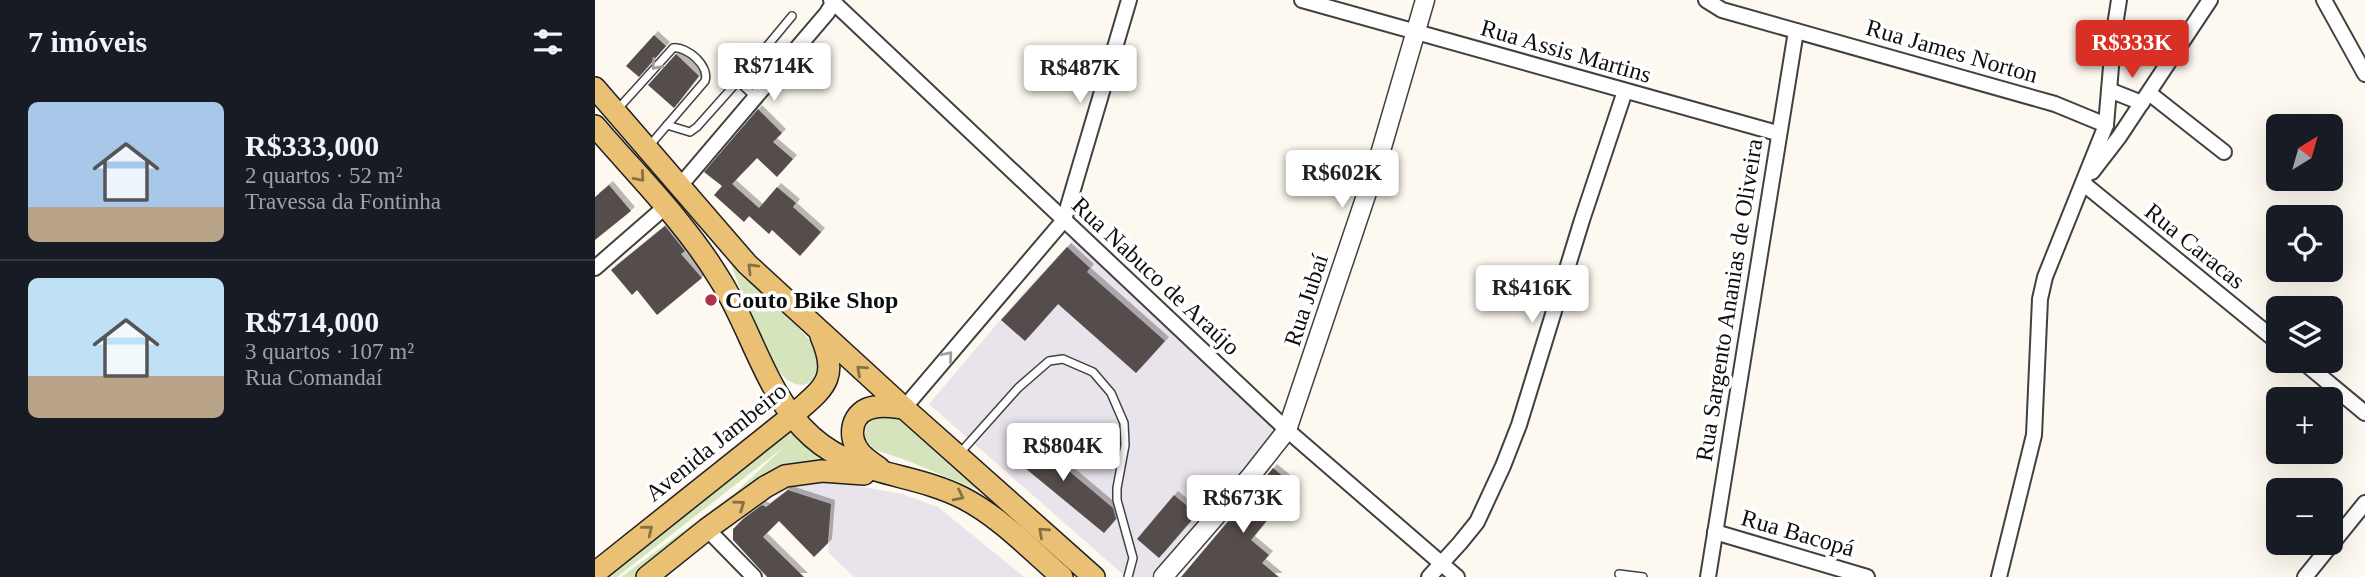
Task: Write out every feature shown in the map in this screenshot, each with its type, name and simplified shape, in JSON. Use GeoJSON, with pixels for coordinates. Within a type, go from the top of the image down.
{"type":"FeatureCollection","features":[{"type":"Feature","properties":{"kind":"main road"},"geometry":{"type":"LineString","coordinates":[[595,88],[747,264],[1094,577]]}},
{"type":"Feature","properties":{"kind":"main road"},"geometry":{"type":"LineString","coordinates":[[595,126],[665,207],[719,276],[776,391],[792,416],[830,452],[850,463],[933,485],[964,498],[994,517],[1062,577]]}},
{"type":"Feature","properties":{"kind":"main road","name":"Avenida Jambeiro"},"geometry":{"type":"LineString","coordinates":[[595,573],[792,416],[820,390],[829,373],[830,359],[819,331]]}},
{"type":"Feature","properties":{"kind":"main road"},"geometry":{"type":"LineString","coordinates":[[894,476],[861,454],[853,443],[852,431],[854,421],[863,411],[874,407],[904,408]]}},
{"type":"Feature","properties":{"kind":"main road"},"geometry":{"type":"LineString","coordinates":[[647,577],[707,529],[765,487],[785,476],[822,471],[894,476]]}},
{"type":"Feature","properties":{"kind":"street"},"geometry":{"type":"LineString","coordinates":[[904,408],[1064,220],[1129,0]]}},
{"type":"Feature","properties":{"kind":"street","name":"Rua Assis Martins"},"geometry":{"type":"LineString","coordinates":[[1302,0],[1777,133]]}},
{"type":"Feature","properties":{"kind":"street","name":"Rua Jubaí"},"geometry":{"type":"LineString","coordinates":[[1163,577],[1287,430],[1380,154],[1425,0]]}},
{"type":"Feature","properties":{"kind":"street","name":"Rua James Norton"},"geometry":{"type":"LineString","coordinates":[[1706,0],[1722,10],[2055,104],[2106,125]]}},
{"type":"Feature","properties":{"kind":"street"},"geometry":{"type":"LineString","coordinates":[[1999,577],[2034,435],[2040,299],[2045,277],[2106,125],[2119,0]]}},
{"type":"Feature","properties":{"kind":"street"},"geometry":{"type":"LineString","coordinates":[[2085,180],[2096,169],[2210,0]]}},
{"type":"Feature","properties":{"kind":"street"},"geometry":{"type":"LineString","coordinates":[[2325,0],[2365,74]]}},
{"type":"Feature","properties":{"kind":"street"},"geometry":{"type":"LineString","coordinates":[[680,187],[756,98],[833,1]]}},
{"type":"Feature","properties":{"kind":"street","name":"Rua Nabuco de Araújo"},"geometry":{"type":"LineString","coordinates":[[833,1],[1287,430],[1457,577]]}},
{"type":"Feature","properties":{"kind":"street","name":"Rua Sargento Ananias de Oliveira"},"geometry":{"type":"LineString","coordinates":[[1708,577],[1795,31]]}},
{"type":"Feature","properties":{"kind":"street"},"geometry":{"type":"LineString","coordinates":[[2109,90],[2145,98],[2224,152]]}},
{"type":"Feature","properties":{"kind":"street"},"geometry":{"type":"LineString","coordinates":[[1429,577],[1477,522],[1511,446],[1625,91]]}},
{"type":"Feature","properties":{"kind":"street","name":"Rua Caracas"},"geometry":{"type":"LineString","coordinates":[[2085,180],[2266,331]]}},
{"type":"Feature","properties":{"kind":"street"},"geometry":{"type":"LineString","coordinates":[[595,268],[665,207]]}},
{"type":"Feature","properties":{"kind":"street"},"geometry":{"type":"LineString","coordinates":[[2317,373],[2365,413]]}},
{"type":"Feature","properties":{"kind":"street"},"geometry":{"type":"LineString","coordinates":[[2305,577],[2365,503]]}},
{"type":"Feature","properties":{"kind":"street"},"geometry":{"type":"LineString","coordinates":[[707,529],[754,577]]}},
{"type":"Feature","properties":{"kind":"street","name":"Rua Bacopá"},"geometry":{"type":"LineString","coordinates":[[1716,532],[1867,577]]}},
{"type":"Feature","properties":{"kind":"lane"},"geometry":{"type":"LineString","coordinates":[[667,125],[690,132],[697,127],[792,16]]}},
{"type":"Feature","properties":{"kind":"lane"},"geometry":{"type":"LineString","coordinates":[[615,112],[673,48],[680,47],[705,69],[705,81],[647,149]]}},
{"type":"Feature","properties":{"kind":"lane"},"geometry":{"type":"LineString","coordinates":[[738,80],[756,98]]}},
{"type":"Feature","properties":{"kind":"lane"},"geometry":{"type":"LineString","coordinates":[[957,456],[1018,388],[1049,360],[1063,359],[1093,372],[1111,393],[1123,422],[1125,445],[1117,500],[1133,558],[1128,577]]}},
{"type":"Feature","properties":{"kind":"lane"},"geometry":{"type":"LineString","coordinates":[[1619,574],[1643,577]]}},
{"type":"Feature","properties":{"kind":"shaded area"},"geometry":{"type":"Polygon","coordinates":[[[1073,240],[1276,429],[1151,577],[1126,577],[929,404],[1024,292],[1073,240]]]}},
{"type":"Feature","properties":{"kind":"shaded area"},"geometry":{"type":"Polygon","coordinates":[[[813,478],[902,494],[938,507],[1024,577],[854,577],[828,552],[831,504],[785,489],[813,478]]]}},
{"type":"Feature","properties":{"kind":"green space"},"geometry":{"type":"Polygon","coordinates":[[[723,245],[813,344],[821,365],[809,382],[795,384],[781,373],[762,340],[723,245]]]}},
{"type":"Feature","properties":{"kind":"green space"},"geometry":{"type":"Polygon","coordinates":[[[889,415],[905,421],[985,493],[876,450],[864,440],[866,427],[873,417],[889,415]]]}},
{"type":"Feature","properties":{"kind":"green space"},"geometry":{"type":"Polygon","coordinates":[[[785,425],[844,466],[812,464],[641,577],[621,577],[736,492],[785,446],[617,577],[595,577],[785,425]]]}},
{"type":"Feature","properties":{"kind":"building"},"geometry":{"type":"Polygon","coordinates":[[[654,35],[666,46],[639,77],[626,66],[654,35]]]}},
{"type":"Feature","properties":{"kind":"building"},"geometry":{"type":"Polygon","coordinates":[[[676,54],[699,76],[674,108],[648,85],[676,54]]]}},
{"type":"Feature","properties":{"kind":"building"},"geometry":{"type":"Polygon","coordinates":[[[758,109],[782,133],[773,142],[793,159],[777,177],[757,158],[732,184],[759,208],[777,187],[796,203],[793,207],[821,232],[800,256],[772,230],[769,234],[749,216],[744,222],[714,195],[722,186],[704,172],[758,109]]]}},
{"type":"Feature","properties":{"kind":"building"},"geometry":{"type":"Polygon","coordinates":[[[609,185],[631,211],[595,240],[595,197],[609,185]]]}},
{"type":"Feature","properties":{"kind":"building"},"geometry":{"type":"Polygon","coordinates":[[[665,226],[685,251],[681,254],[702,278],[657,315],[637,290],[632,295],[611,270],[665,226]]]}},
{"type":"Feature","properties":{"kind":"building"},"geometry":{"type":"Polygon","coordinates":[[[1067,247],[1090,268],[1087,272],[1165,341],[1136,373],[1058,304],[1025,341],[1001,320],[1067,247]]]}},
{"type":"Feature","properties":{"kind":"building"},"geometry":{"type":"Polygon","coordinates":[[[1025,434],[1113,508],[1116,519],[1104,533],[1008,454],[1025,434]]]}},
{"type":"Feature","properties":{"kind":"building"},"geometry":{"type":"Polygon","coordinates":[[[1273,468],[1295,486],[1251,540],[1269,555],[1262,563],[1279,577],[1181,577],[1273,468]]]}},
{"type":"Feature","properties":{"kind":"building"},"geometry":{"type":"Polygon","coordinates":[[[788,490],[831,504],[828,543],[814,557],[779,521],[763,537],[804,577],[767,577],[733,540],[733,529],[762,505],[766,507],[788,490]]]}},
{"type":"Feature","properties":{"kind":"building"},"geometry":{"type":"Polygon","coordinates":[[[1174,495],[1197,514],[1159,558],[1137,539],[1174,495]]]}},
{"type":"Feature","properties":{"kind":"place","name":"Couto Bike Shop"},"geometry":{"type":"Point","coordinates":[711,300]}}]}
